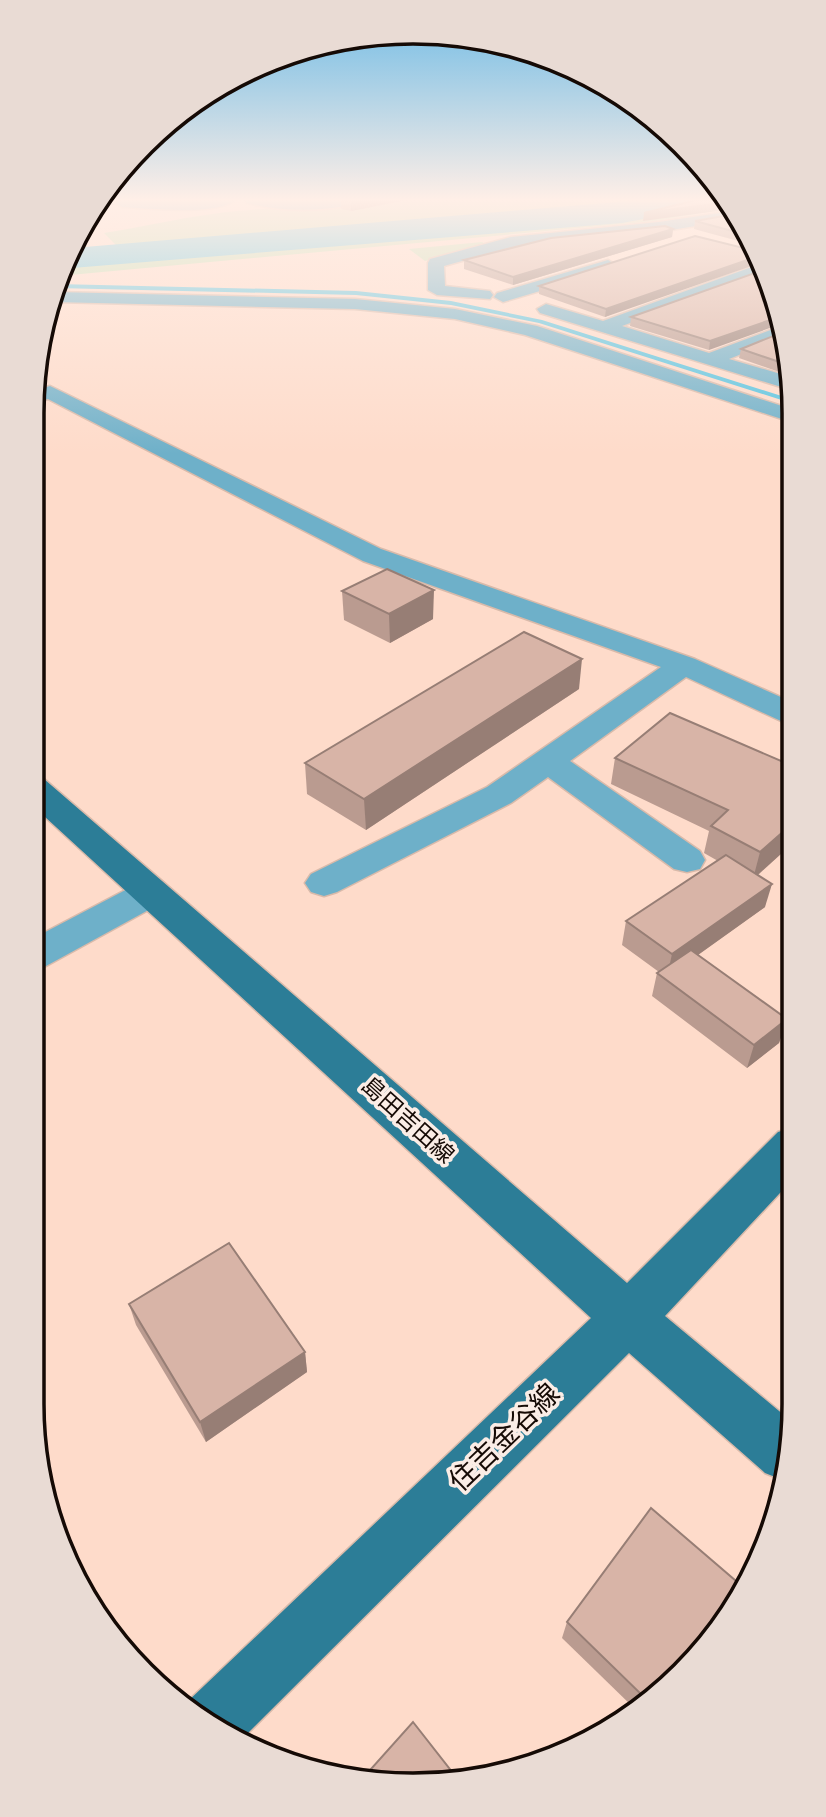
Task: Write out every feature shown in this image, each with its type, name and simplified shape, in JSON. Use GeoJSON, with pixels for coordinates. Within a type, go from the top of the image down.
{"type":"FeatureCollection","features":[{"type":"Feature","properties":{"kind":"main road","name":"島田吉田線"},"geometry":{"type":"LineString","coordinates":[[44,798],[628,1318],[779,1448]]}},
{"type":"Feature","properties":{"kind":"main road","name":"住吉金谷線"},"geometry":{"type":"LineString","coordinates":[[217,1717],[628,1318],[782,1158]]}},
{"type":"Feature","properties":{"kind":"street"},"geometry":{"type":"LineString","coordinates":[[418,310],[437,290],[437,285]]}},
{"type":"Feature","properties":{"kind":"street"},"geometry":{"type":"LineString","coordinates":[[503,297],[543,285]]}},
{"type":"Feature","properties":{"kind":"street"},"geometry":{"type":"LineString","coordinates":[[606,326],[720,285]]}},
{"type":"Feature","properties":{"kind":"street"},"geometry":{"type":"LineString","coordinates":[[437,290],[503,297],[780,381]]}},
{"type":"Feature","properties":{"kind":"street"},"geometry":{"type":"LineString","coordinates":[[62,297],[355,304],[455,314],[530,330],[782,413]]}},
{"type":"Feature","properties":{"kind":"street"},"geometry":{"type":"LineString","coordinates":[[711,359],[774,335]]}},
{"type":"Feature","properties":{"kind":"street"},"geometry":{"type":"LineString","coordinates":[[45,394],[372,555],[684,665],[782,709]]}},
{"type":"Feature","properties":{"kind":"street"},"geometry":{"type":"LineString","coordinates":[[324,883],[499,795],[684,665]]}},
{"type":"Feature","properties":{"kind":"street"},"geometry":{"type":"LineString","coordinates":[[548,761],[687,860]]}},
{"type":"Feature","properties":{"kind":"street"},"geometry":{"type":"LineString","coordinates":[[44,950],[150,893]]}},
{"type":"Feature","properties":{"kind":"building"},"geometry":{"type":"Polygon","coordinates":[[[543,285],[676,285],[606,309],[539,286],[543,285]]]}},
{"type":"Feature","properties":{"kind":"building"},"geometry":{"type":"Polygon","coordinates":[[[722,285],[759,285],[771,320],[710,341],[631,317],[722,285]]]}},
{"type":"Feature","properties":{"kind":"building"},"geometry":{"type":"Polygon","coordinates":[[[774,336],[778,362],[741,349],[774,336]]]}},
{"type":"Feature","properties":{"kind":"building"},"geometry":{"type":"Polygon","coordinates":[[[387,569],[434,590],[389,614],[342,591],[387,569]]]}},
{"type":"Feature","properties":{"kind":"building"},"geometry":{"type":"Polygon","coordinates":[[[524,632],[582,659],[364,799],[305,763],[524,632]]]}},
{"type":"Feature","properties":{"kind":"building"},"geometry":{"type":"Polygon","coordinates":[[[670,713],[782,761],[782,833],[760,852],[711,826],[728,810],[615,758],[670,713]]]}},
{"type":"Feature","properties":{"kind":"building"},"geometry":{"type":"Polygon","coordinates":[[[726,855],[772,884],[672,954],[626,921],[726,855]]]}},
{"type":"Feature","properties":{"kind":"building"},"geometry":{"type":"Polygon","coordinates":[[[691,950],[782,1015],[782,1023],[754,1045],[657,973],[691,950]]]}},
{"type":"Feature","properties":{"kind":"building"},"geometry":{"type":"Polygon","coordinates":[[[229,1243],[305,1352],[200,1422],[129,1304],[229,1243]]]}},
{"type":"Feature","properties":{"kind":"building"},"geometry":{"type":"Polygon","coordinates":[[[651,1508],[737,1582],[691,1647],[641,1694],[567,1622],[651,1508]]]}},
{"type":"Feature","properties":{"kind":"building"},"geometry":{"type":"Polygon","coordinates":[[[413,1722],[451,1771],[413,1773],[370,1770],[413,1722]]]}},
{"type":"Feature","properties":{"kind":"waterway"},"geometry":{"type":"LineString","coordinates":[[66,286],[356,293],[451,303],[540,321],[781,398]]}}]}
